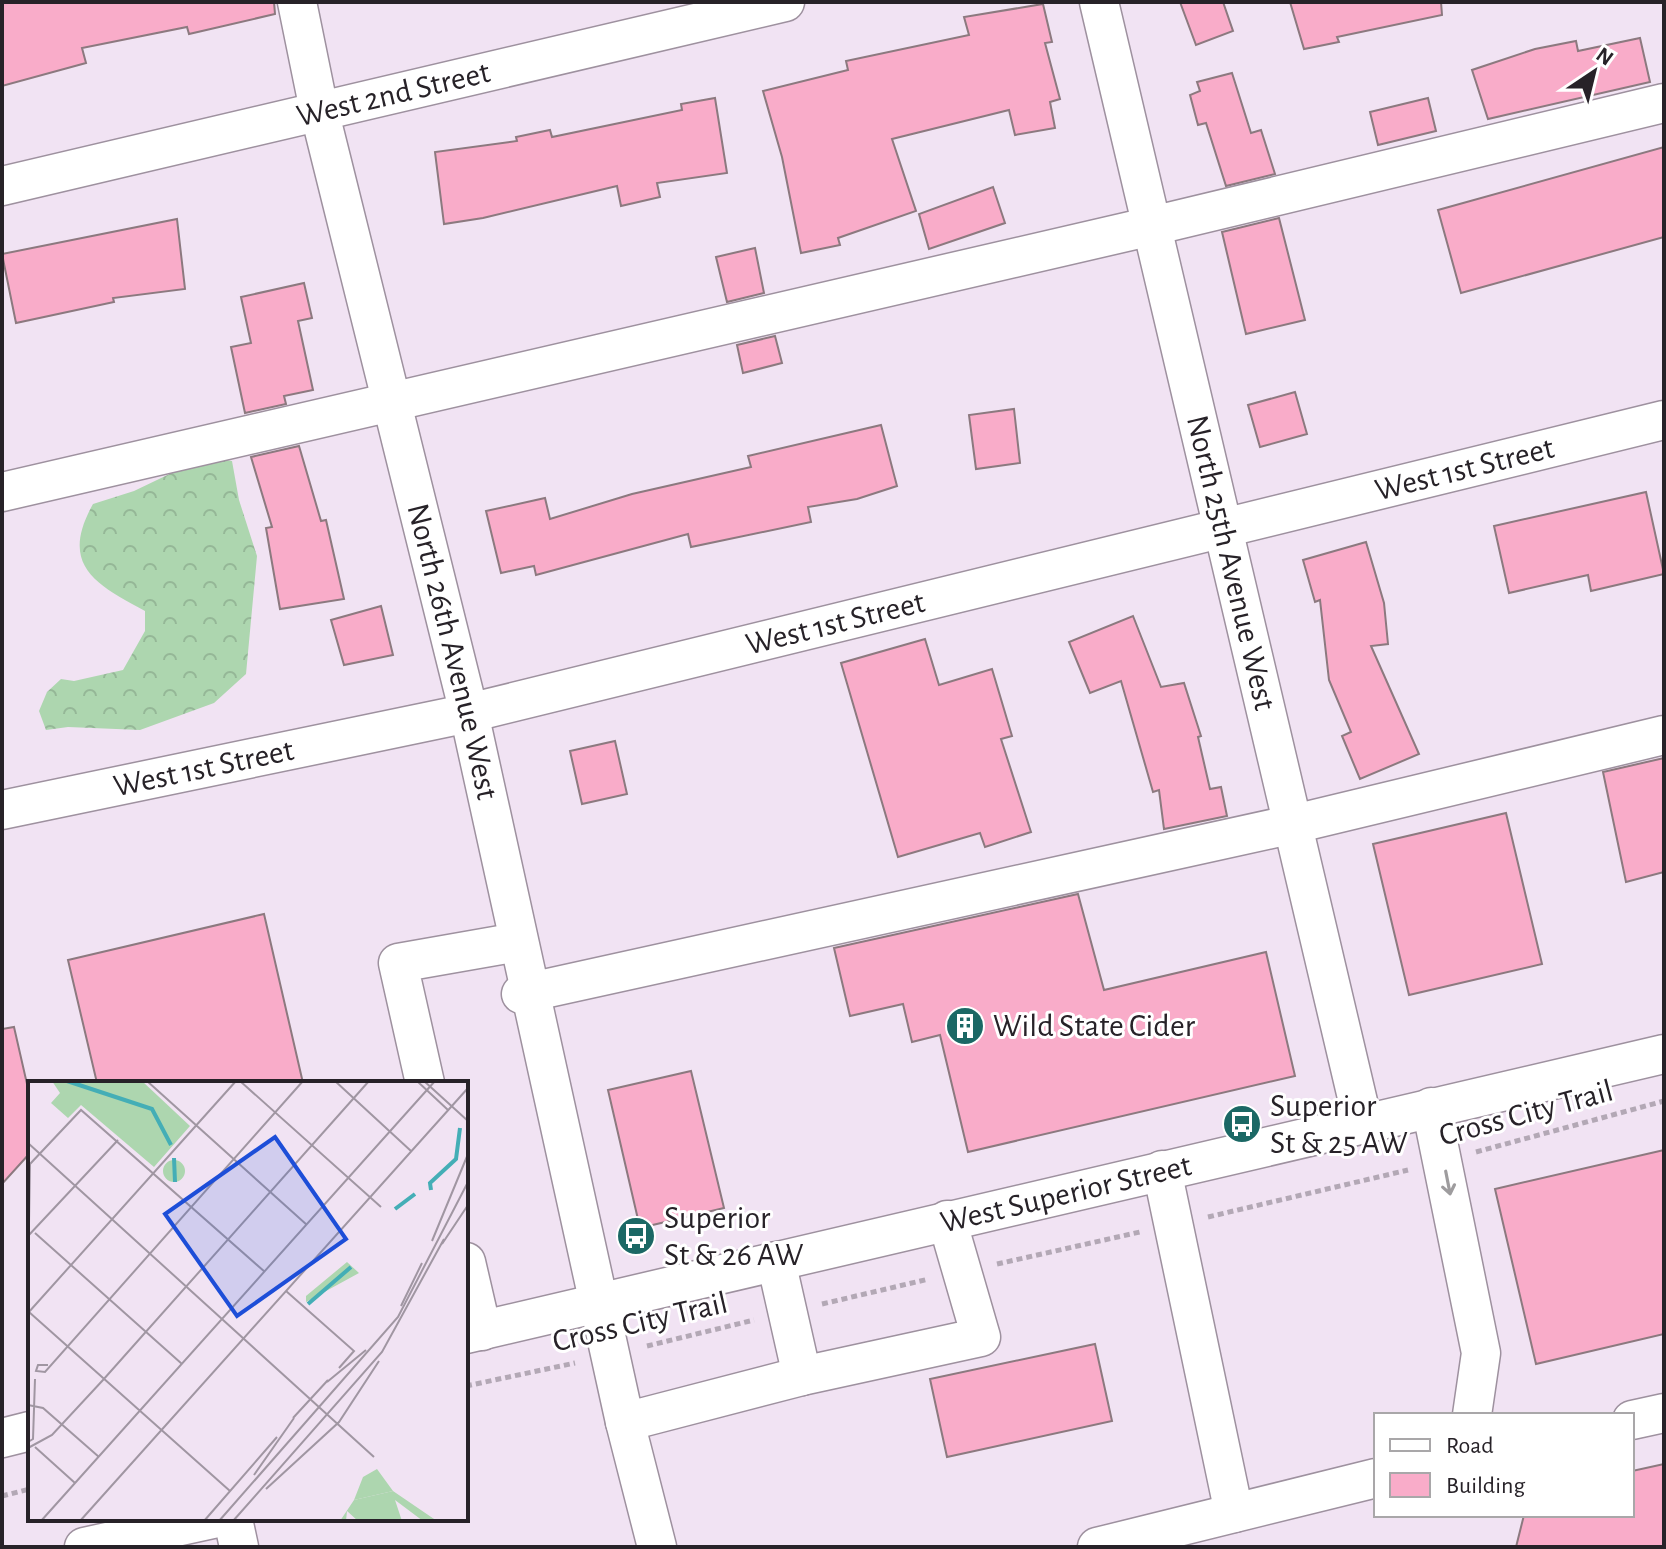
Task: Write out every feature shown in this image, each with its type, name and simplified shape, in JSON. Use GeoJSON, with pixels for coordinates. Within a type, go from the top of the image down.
{"type":"FeatureCollection","features":[{"type":"Feature","properties":{"kind":"street","name":"North 26th Avenue West"},"geometry":{"type":"LineString","coordinates":[[297,2],[319,110],[469,713],[518,942],[525,993],[596,1302],[657,1547]]}},
{"type":"Feature","properties":{"kind":"street","name":"West 2nd Street"},"geometry":{"type":"LineString","coordinates":[[2,186],[785,2]]}},
{"type":"Feature","properties":{"kind":"street","name":"North 25th Avenue West"},"geometry":{"type":"LineString","coordinates":[[1099,2],[1225,526],[1363,1123]]}},
{"type":"Feature","properties":{"kind":"street"},"geometry":{"type":"LineString","coordinates":[[2,492],[1152,226],[1664,103]]}},
{"type":"Feature","properties":{"kind":"street","name":"West 1st Street"},"geometry":{"type":"LineString","coordinates":[[2,810],[469,713],[1664,420]]}},
{"type":"Feature","properties":{"kind":"street"},"geometry":{"type":"LineString","coordinates":[[525,993],[1294,824],[1664,735]]}},
{"type":"Feature","properties":{"kind":"street"},"geometry":{"type":"LineString","coordinates":[[425,1081],[398,963],[518,942]]}},
{"type":"Feature","properties":{"kind":"street","name":"West Superior Street"},"geometry":{"type":"LineString","coordinates":[[474,1332],[1664,1054]]}},
{"type":"Feature","properties":{"kind":"street"},"geometry":{"type":"LineString","coordinates":[[1431,1107],[1481,1353],[1472,1413]]}},
{"type":"Feature","properties":{"kind":"street"},"geometry":{"type":"LineString","coordinates":[[1162,1170],[1234,1513]]}},
{"type":"Feature","properties":{"kind":"street"},"geometry":{"type":"LineString","coordinates":[[625,1422],[802,1376],[981,1337],[947,1220]]}},
{"type":"Feature","properties":{"kind":"street"},"geometry":{"type":"LineString","coordinates":[[776,1261],[802,1376]]}},
{"type":"Feature","properties":{"kind":"street"},"geometry":{"type":"LineString","coordinates":[[468,1280],[474,1332]]}},
{"type":"Feature","properties":{"kind":"street"},"geometry":{"type":"LineString","coordinates":[[1634,1420],[1664,1413]]}},
{"type":"Feature","properties":{"kind":"street"},"geometry":{"type":"LineString","coordinates":[[2,1438],[28,1432]]}},
{"type":"Feature","properties":{"kind":"street"},"geometry":{"type":"LineString","coordinates":[[1097,1547],[1374,1478]]}},
{"type":"Feature","properties":{"kind":"street"},"geometry":{"type":"LineString","coordinates":[[84,1547],[204,1521]]}},
{"type":"Feature","properties":{"kind":"street"},"geometry":{"type":"LineString","coordinates":[[233,1521],[239,1547]]}},
{"type":"Feature","properties":{"kind":"path","name":"Cross City Trail"},"geometry":{"type":"LineString","coordinates":[[468,1386],[1444,1162],[1664,1101]]}},
{"type":"Feature","properties":{"kind":"path"},"geometry":{"type":"LineString","coordinates":[[2,1496],[28,1490]]}},
{"type":"Feature","properties":{"kind":"green space"},"geometry":{"type":"Polygon","coordinates":[[[205,457],[232,461],[239,500],[257,556],[246,674],[214,703],[140,730],[68,727],[46,730],[39,711],[47,692],[61,679],[74,681],[123,670],[145,631],[145,611],[98,581],[81,558],[83,525],[93,504],[134,491],[205,457]]]}},
{"type":"Feature","properties":{"kind":"building"},"geometry":{"type":"Polygon","coordinates":[[[2,2],[274,2],[275,14],[189,34],[187,27],[82,48],[86,63],[2,86],[2,2]]]}},
{"type":"Feature","properties":{"kind":"building"},"geometry":{"type":"Polygon","coordinates":[[[1180,2],[1223,2],[1233,31],[1196,45],[1180,2]]]}},
{"type":"Feature","properties":{"kind":"building"},"geometry":{"type":"Polygon","coordinates":[[[1290,2],[1441,2],[1442,15],[1337,37],[1339,42],[1304,49],[1290,2]]]}},
{"type":"Feature","properties":{"kind":"building"},"geometry":{"type":"Polygon","coordinates":[[[1043,4],[1052,42],[1045,43],[1060,99],[1050,102],[1055,128],[1015,135],[1009,110],[892,139],[916,211],[838,238],[840,245],[801,253],[782,157],[763,91],[848,70],[846,61],[969,35],[964,17],[1043,4]]]}},
{"type":"Feature","properties":{"kind":"building"},"geometry":{"type":"Polygon","coordinates":[[[1640,38],[1650,82],[1488,119],[1472,70],[1535,49],[1576,41],[1578,51],[1640,38]]]}},
{"type":"Feature","properties":{"kind":"building"},"geometry":{"type":"Polygon","coordinates":[[[1232,73],[1251,133],[1261,130],[1275,174],[1226,186],[1206,123],[1198,125],[1190,95],[1200,91],[1197,82],[1232,73]]]}},
{"type":"Feature","properties":{"kind":"building"},"geometry":{"type":"Polygon","coordinates":[[[715,98],[727,173],[657,183],[660,197],[621,206],[617,186],[483,218],[444,224],[435,152],[517,141],[516,137],[550,130],[552,137],[682,110],[681,104],[715,98]]]}},
{"type":"Feature","properties":{"kind":"building"},"geometry":{"type":"Polygon","coordinates":[[[1428,98],[1436,131],[1378,145],[1370,112],[1428,98]]]}},
{"type":"Feature","properties":{"kind":"building"},"geometry":{"type":"Polygon","coordinates":[[[1664,147],[1664,237],[1461,293],[1438,210],[1664,147]]]}},
{"type":"Feature","properties":{"kind":"building"},"geometry":{"type":"Polygon","coordinates":[[[993,187],[1005,223],[929,249],[919,214],[993,187]]]}},
{"type":"Feature","properties":{"kind":"building"},"geometry":{"type":"Polygon","coordinates":[[[1279,218],[1305,320],[1246,334],[1222,232],[1279,218]]]}},
{"type":"Feature","properties":{"kind":"building"},"geometry":{"type":"Polygon","coordinates":[[[177,219],[185,289],[113,298],[114,302],[16,323],[2,254],[177,219]]]}},
{"type":"Feature","properties":{"kind":"building"},"geometry":{"type":"Polygon","coordinates":[[[755,248],[764,293],[727,302],[716,257],[755,248]]]}},
{"type":"Feature","properties":{"kind":"building"},"geometry":{"type":"Polygon","coordinates":[[[304,283],[312,318],[298,321],[313,390],[284,396],[286,404],[245,413],[231,347],[251,343],[241,297],[304,283]]]}},
{"type":"Feature","properties":{"kind":"building"},"geometry":{"type":"Polygon","coordinates":[[[775,336],[782,363],[743,373],[737,345],[775,336]]]}},
{"type":"Feature","properties":{"kind":"building"},"geometry":{"type":"Polygon","coordinates":[[[1295,392],[1307,434],[1260,447],[1248,405],[1295,392]]]}},
{"type":"Feature","properties":{"kind":"building"},"geometry":{"type":"Polygon","coordinates":[[[1014,409],[1020,463],[976,469],[969,415],[1014,409]]]}},
{"type":"Feature","properties":{"kind":"building"},"geometry":{"type":"Polygon","coordinates":[[[881,425],[897,486],[857,499],[808,507],[811,522],[691,547],[688,534],[536,575],[534,566],[501,573],[486,511],[545,498],[550,519],[632,494],[751,467],[748,456],[881,425]]]}},
{"type":"Feature","properties":{"kind":"building"},"geometry":{"type":"Polygon","coordinates":[[[299,446],[321,521],[326,520],[344,599],[280,609],[266,528],[272,527],[251,457],[299,446]]]}},
{"type":"Feature","properties":{"kind":"building"},"geometry":{"type":"Polygon","coordinates":[[[1646,492],[1664,574],[1591,591],[1588,575],[1509,593],[1494,526],[1646,492]]]}},
{"type":"Feature","properties":{"kind":"building"},"geometry":{"type":"Polygon","coordinates":[[[1366,542],[1384,603],[1388,644],[1371,646],[1419,754],[1360,779],[1342,736],[1351,732],[1329,680],[1320,600],[1315,602],[1303,560],[1366,542]]]}},
{"type":"Feature","properties":{"kind":"building"},"geometry":{"type":"Polygon","coordinates":[[[381,606],[393,655],[344,665],[331,620],[381,606]]]}},
{"type":"Feature","properties":{"kind":"building"},"geometry":{"type":"Polygon","coordinates":[[[1133,616],[1161,687],[1184,683],[1201,736],[1198,737],[1210,789],[1221,787],[1227,816],[1164,829],[1159,790],[1153,792],[1121,681],[1090,693],[1069,642],[1133,616]]]}},
{"type":"Feature","properties":{"kind":"building"},"geometry":{"type":"Polygon","coordinates":[[[925,639],[939,685],[992,669],[1012,736],[1001,739],[1031,832],[985,847],[980,833],[898,857],[841,663],[925,639]]]}},
{"type":"Feature","properties":{"kind":"building"},"geometry":{"type":"Polygon","coordinates":[[[615,741],[627,794],[582,804],[570,751],[615,741]]]}},
{"type":"Feature","properties":{"kind":"building"},"geometry":{"type":"Polygon","coordinates":[[[1664,758],[1664,872],[1626,882],[1603,772],[1664,758]]]}},
{"type":"Feature","properties":{"kind":"building"},"geometry":{"type":"Polygon","coordinates":[[[1506,813],[1542,964],[1409,995],[1373,844],[1506,813]]]}},
{"type":"Feature","properties":{"kind":"building"},"geometry":{"type":"Polygon","coordinates":[[[1078,894],[1104,990],[1266,952],[1295,1076],[968,1152],[940,1035],[912,1042],[903,1004],[850,1016],[834,948],[1078,894]]]}},
{"type":"Feature","properties":{"kind":"building"},"geometry":{"type":"Polygon","coordinates":[[[264,914],[303,1081],[97,1081],[68,960],[264,914]]]}},
{"type":"Feature","properties":{"kind":"building"},"geometry":{"type":"Polygon","coordinates":[[[14,1027],[28,1088],[28,1155],[2,1184],[2,1029],[14,1027]]]}},
{"type":"Feature","properties":{"kind":"building"},"geometry":{"type":"Polygon","coordinates":[[[691,1071],[724,1208],[640,1228],[608,1090],[691,1071]]]}},
{"type":"Feature","properties":{"kind":"building"},"geometry":{"type":"Polygon","coordinates":[[[1664,1150],[1664,1334],[1536,1364],[1495,1189],[1664,1150]]]}},
{"type":"Feature","properties":{"kind":"building"},"geometry":{"type":"Polygon","coordinates":[[[1095,1344],[1112,1421],[947,1457],[930,1379],[1095,1344]]]}},
{"type":"Feature","properties":{"kind":"building"},"geometry":{"type":"Polygon","coordinates":[[[1664,1464],[1664,1547],[1516,1547],[1524,1517],[1634,1517],[1634,1471],[1664,1464]]]}},
{"type":"Feature","properties":{"kind":"place","name":"Wild State Cider"},"geometry":{"type":"Point","coordinates":[965,1026]}},
{"type":"Feature","properties":{"kind":"place","name":"Superior St & 25 AW"},"geometry":{"type":"Point","coordinates":[1242,1124]}},
{"type":"Feature","properties":{"kind":"place","name":"Superior St & 26 AW"},"geometry":{"type":"Point","coordinates":[636,1236]}}]}
